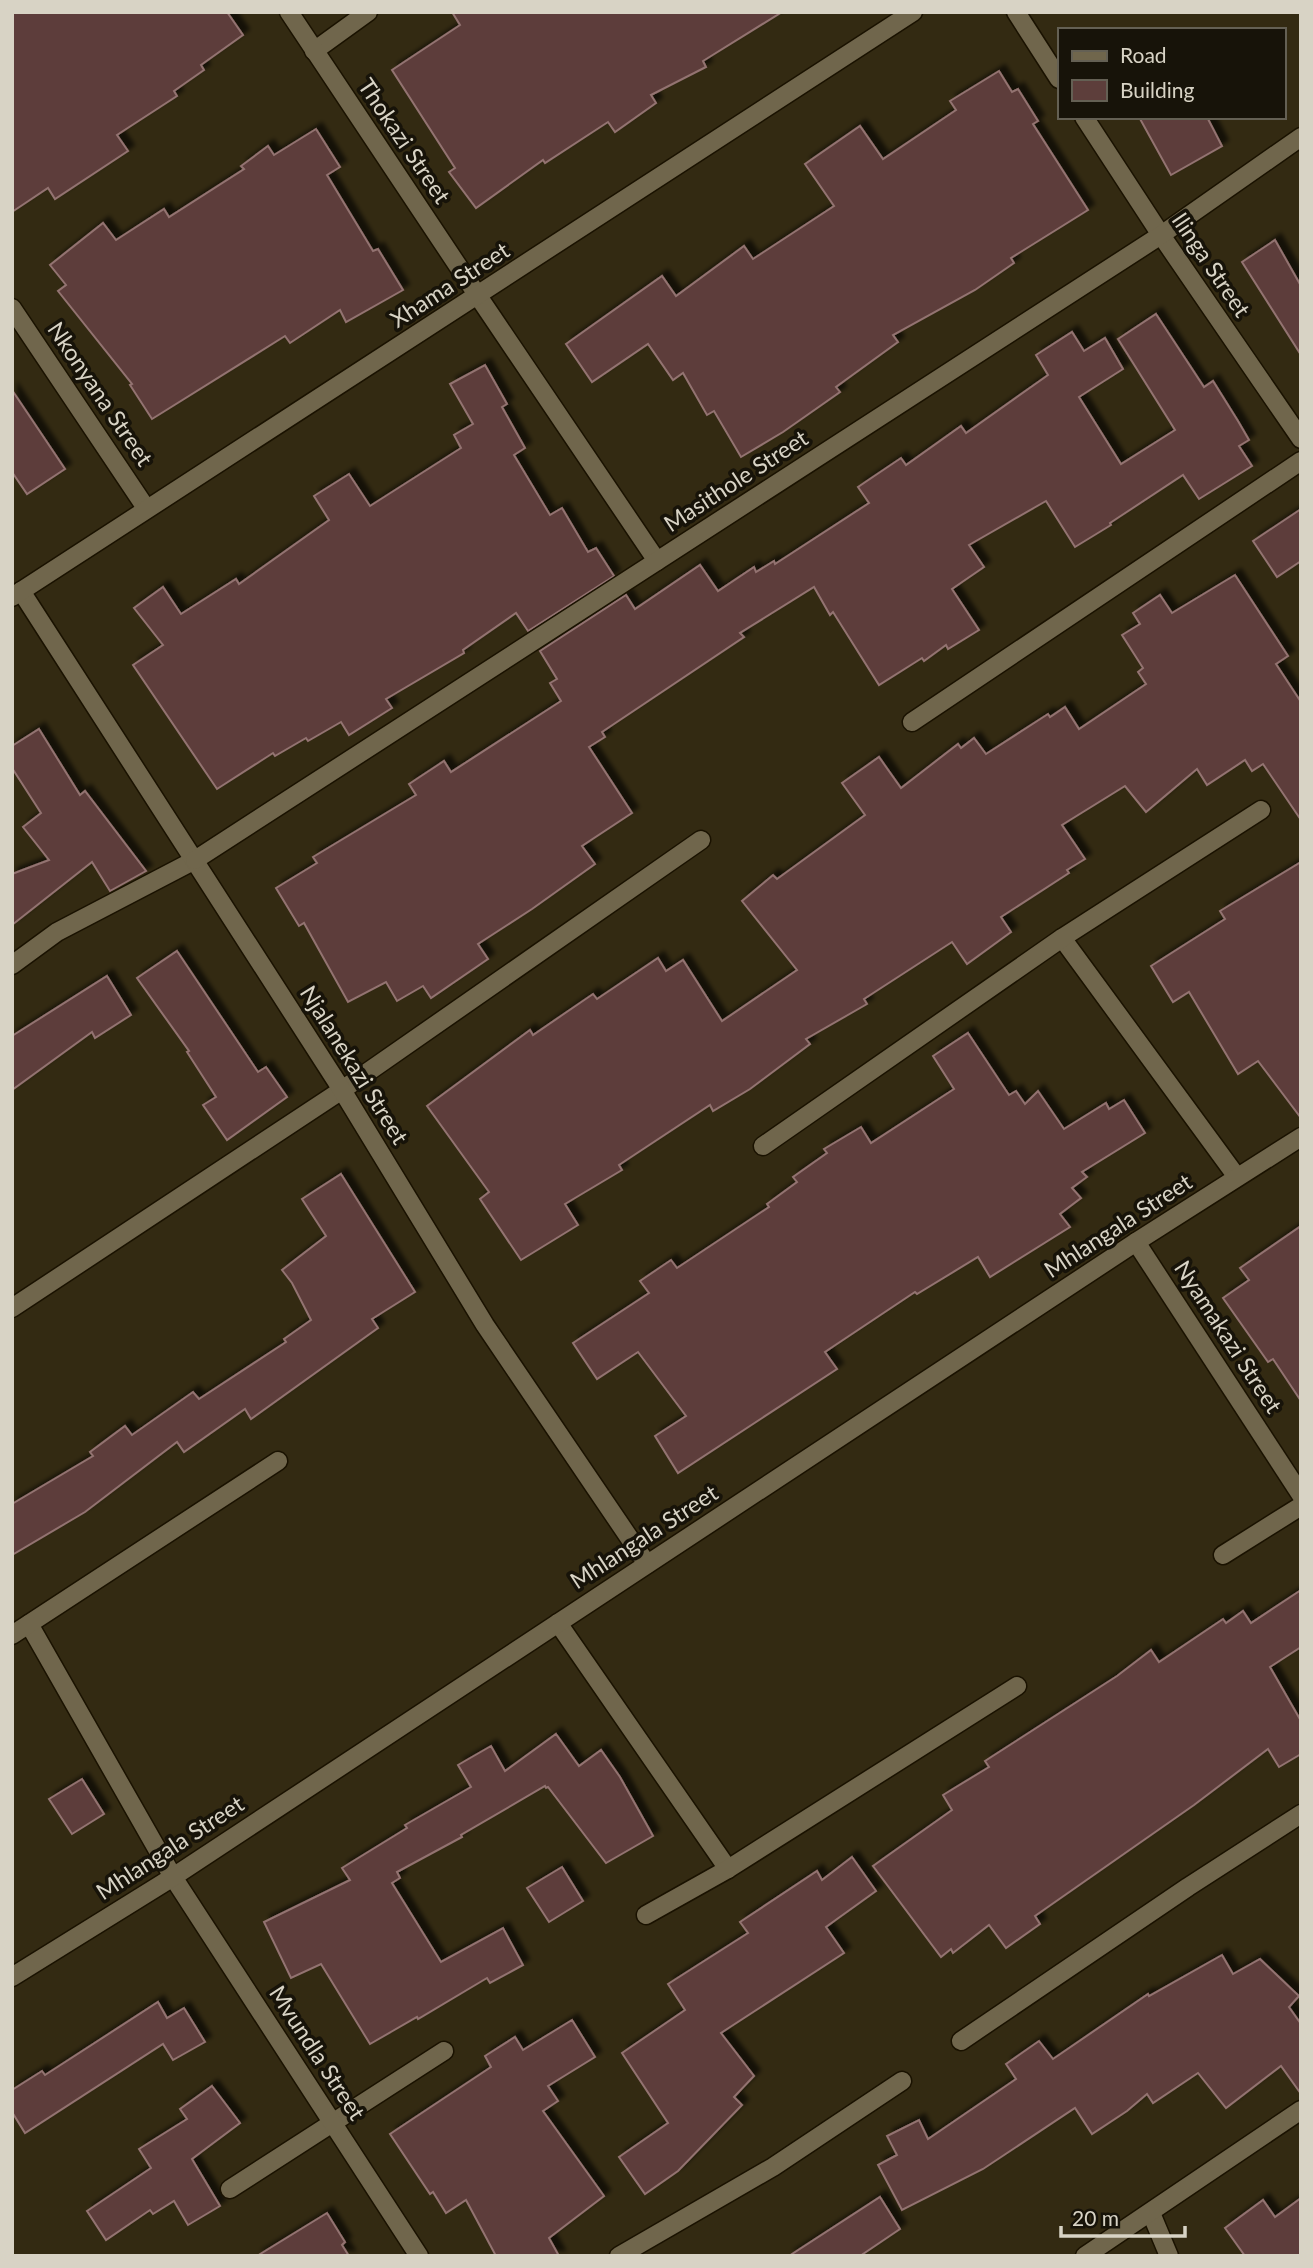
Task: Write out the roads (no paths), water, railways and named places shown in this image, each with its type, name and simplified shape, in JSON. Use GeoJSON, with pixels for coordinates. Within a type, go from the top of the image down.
{"type":"FeatureCollection","features":[{"type":"Feature","properties":{"kind":"street","name":"Thokazi Street"},"geometry":{"type":"LineString","coordinates":[[289,12],[657,561]]}},
{"type":"Feature","properties":{"kind":"street"},"geometry":{"type":"LineString","coordinates":[[314,51],[368,12]]}},
{"type":"Feature","properties":{"kind":"street","name":"Xhama Street"},"geometry":{"type":"LineString","coordinates":[[17,594],[913,12]]}},
{"type":"Feature","properties":{"kind":"street"},"geometry":{"type":"LineString","coordinates":[[1016,12],[1058,77]]}},
{"type":"Feature","properties":{"kind":"street","name":"Ilinga Street"},"geometry":{"type":"LineString","coordinates":[[1085,119],[1301,439]]}},
{"type":"Feature","properties":{"kind":"street","name":"Masithole Street"},"geometry":{"type":"LineString","coordinates":[[12,965],[57,932],[195,860],[1161,235],[1301,137]]}},
{"type":"Feature","properties":{"kind":"street","name":"Nkonyana Street"},"geometry":{"type":"LineString","coordinates":[[12,308],[146,508]]}},
{"type":"Feature","properties":{"kind":"street"},"geometry":{"type":"LineString","coordinates":[[912,722],[1301,460]]}},
{"type":"Feature","properties":{"kind":"street","name":"Njalanekazi Street"},"geometry":{"type":"LineString","coordinates":[[17,594],[195,860],[342,1090],[485,1325],[647,1564]]}},
{"type":"Feature","properties":{"kind":"street"},"geometry":{"type":"LineString","coordinates":[[763,1146],[1062,938],[1261,810]]}},
{"type":"Feature","properties":{"kind":"street"},"geometry":{"type":"LineString","coordinates":[[12,1308],[342,1090],[701,840]]}},
{"type":"Feature","properties":{"kind":"street"},"geometry":{"type":"LineString","coordinates":[[1062,938],[1237,1177]]}},
{"type":"Feature","properties":{"kind":"street","name":"Mhlangala Street"},"geometry":{"type":"LineString","coordinates":[[12,1977],[173,1877],[1301,1136]]}},
{"type":"Feature","properties":{"kind":"street","name":"Nyamakazi Street"},"geometry":{"type":"LineString","coordinates":[[1136,1242],[1301,1494]]}},
{"type":"Feature","properties":{"kind":"street"},"geometry":{"type":"LineString","coordinates":[[12,1635],[278,1461]]}},
{"type":"Feature","properties":{"kind":"street"},"geometry":{"type":"LineString","coordinates":[[1223,1555],[1301,1506]]}},
{"type":"Feature","properties":{"kind":"street"},"geometry":{"type":"LineString","coordinates":[[558,1623],[728,1870]]}},
{"type":"Feature","properties":{"kind":"street","name":"Mvundla Street"},"geometry":{"type":"LineString","coordinates":[[29,1624],[173,1877],[419,2256]]}},
{"type":"Feature","properties":{"kind":"street"},"geometry":{"type":"LineString","coordinates":[[646,1915],[728,1870],[1017,1686]]}},
{"type":"Feature","properties":{"kind":"street"},"geometry":{"type":"LineString","coordinates":[[961,2041],[1301,1814]]}},
{"type":"Feature","properties":{"kind":"street"},"geometry":{"type":"LineString","coordinates":[[230,2189],[444,2051]]}},
{"type":"Feature","properties":{"kind":"street"},"geometry":{"type":"LineString","coordinates":[[619,2256],[773,2167],[902,2081]]}},
{"type":"Feature","properties":{"kind":"street"},"geometry":{"type":"LineString","coordinates":[[1085,2256],[1301,2110]]}},
{"type":"Feature","properties":{"kind":"street"},"geometry":{"type":"LineString","coordinates":[[1151,2213],[1169,2256]]}}]}
